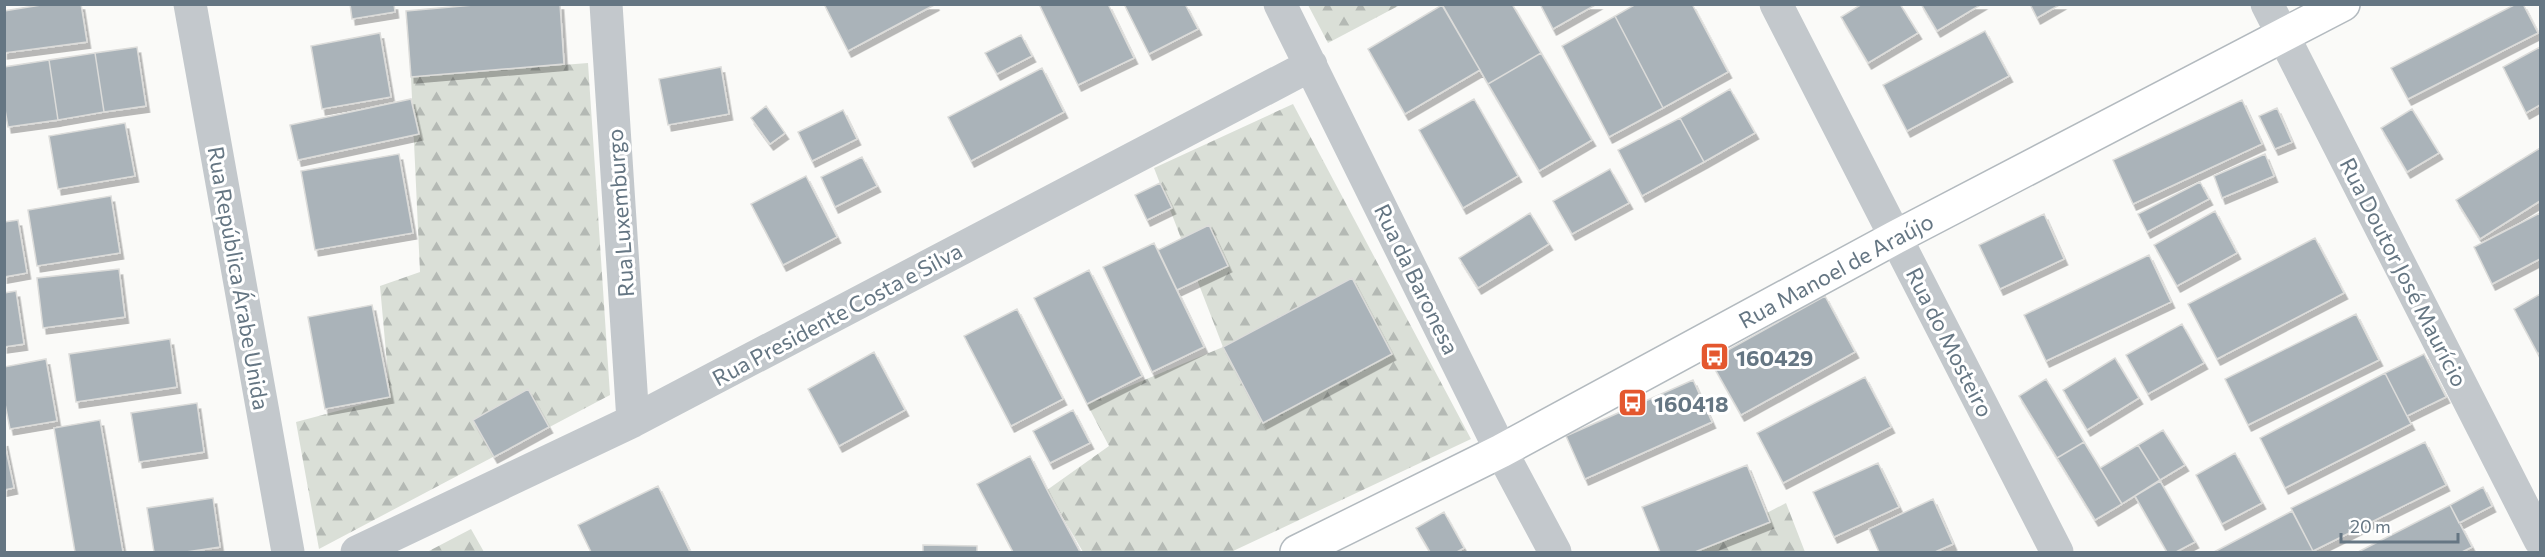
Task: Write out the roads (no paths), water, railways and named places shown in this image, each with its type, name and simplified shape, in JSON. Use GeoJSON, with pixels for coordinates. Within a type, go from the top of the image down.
{"type":"FeatureCollection","features":[{"type":"Feature","properties":{"kind":"street","name":"Rua República Árabe Unida"},"geometry":{"type":"LineString","coordinates":[[190,4],[288,552]]}},
{"type":"Feature","properties":{"kind":"street","name":"Rua Luxemburgo"},"geometry":{"type":"LineString","coordinates":[[606,4],[633,422]]}},
{"type":"Feature","properties":{"kind":"street","name":"Rua da Baronesa"},"geometry":{"type":"LineString","coordinates":[[1280,4],[1501,451],[1555,552]]}},
{"type":"Feature","properties":{"kind":"street","name":"Rua do Mosteiro"},"geometry":{"type":"LineString","coordinates":[[1776,4],[2057,552]]}},
{"type":"Feature","properties":{"kind":"street","name":"Rua Doutor José Maurício"},"geometry":{"type":"LineString","coordinates":[[2267,4],[2541,540]]}},
{"type":"Feature","properties":{"kind":"street","name":"Rua Manoel de Araújo"},"geometry":{"type":"LineString","coordinates":[[1297,552],[1501,451],[1896,237],[2343,4]]}},
{"type":"Feature","properties":{"kind":"street","name":"Rua Presidente Costa e Silva"},"geometry":{"type":"LineString","coordinates":[[357,552],[633,422],[1311,65]]}},
{"type":"Feature","properties":{"kind":"place","name":"160429"},"geometry":{"type":"Point","coordinates":[1715,357]}},
{"type":"Feature","properties":{"kind":"place","name":"160418"},"geometry":{"type":"Point","coordinates":[1633,403]}}]}
